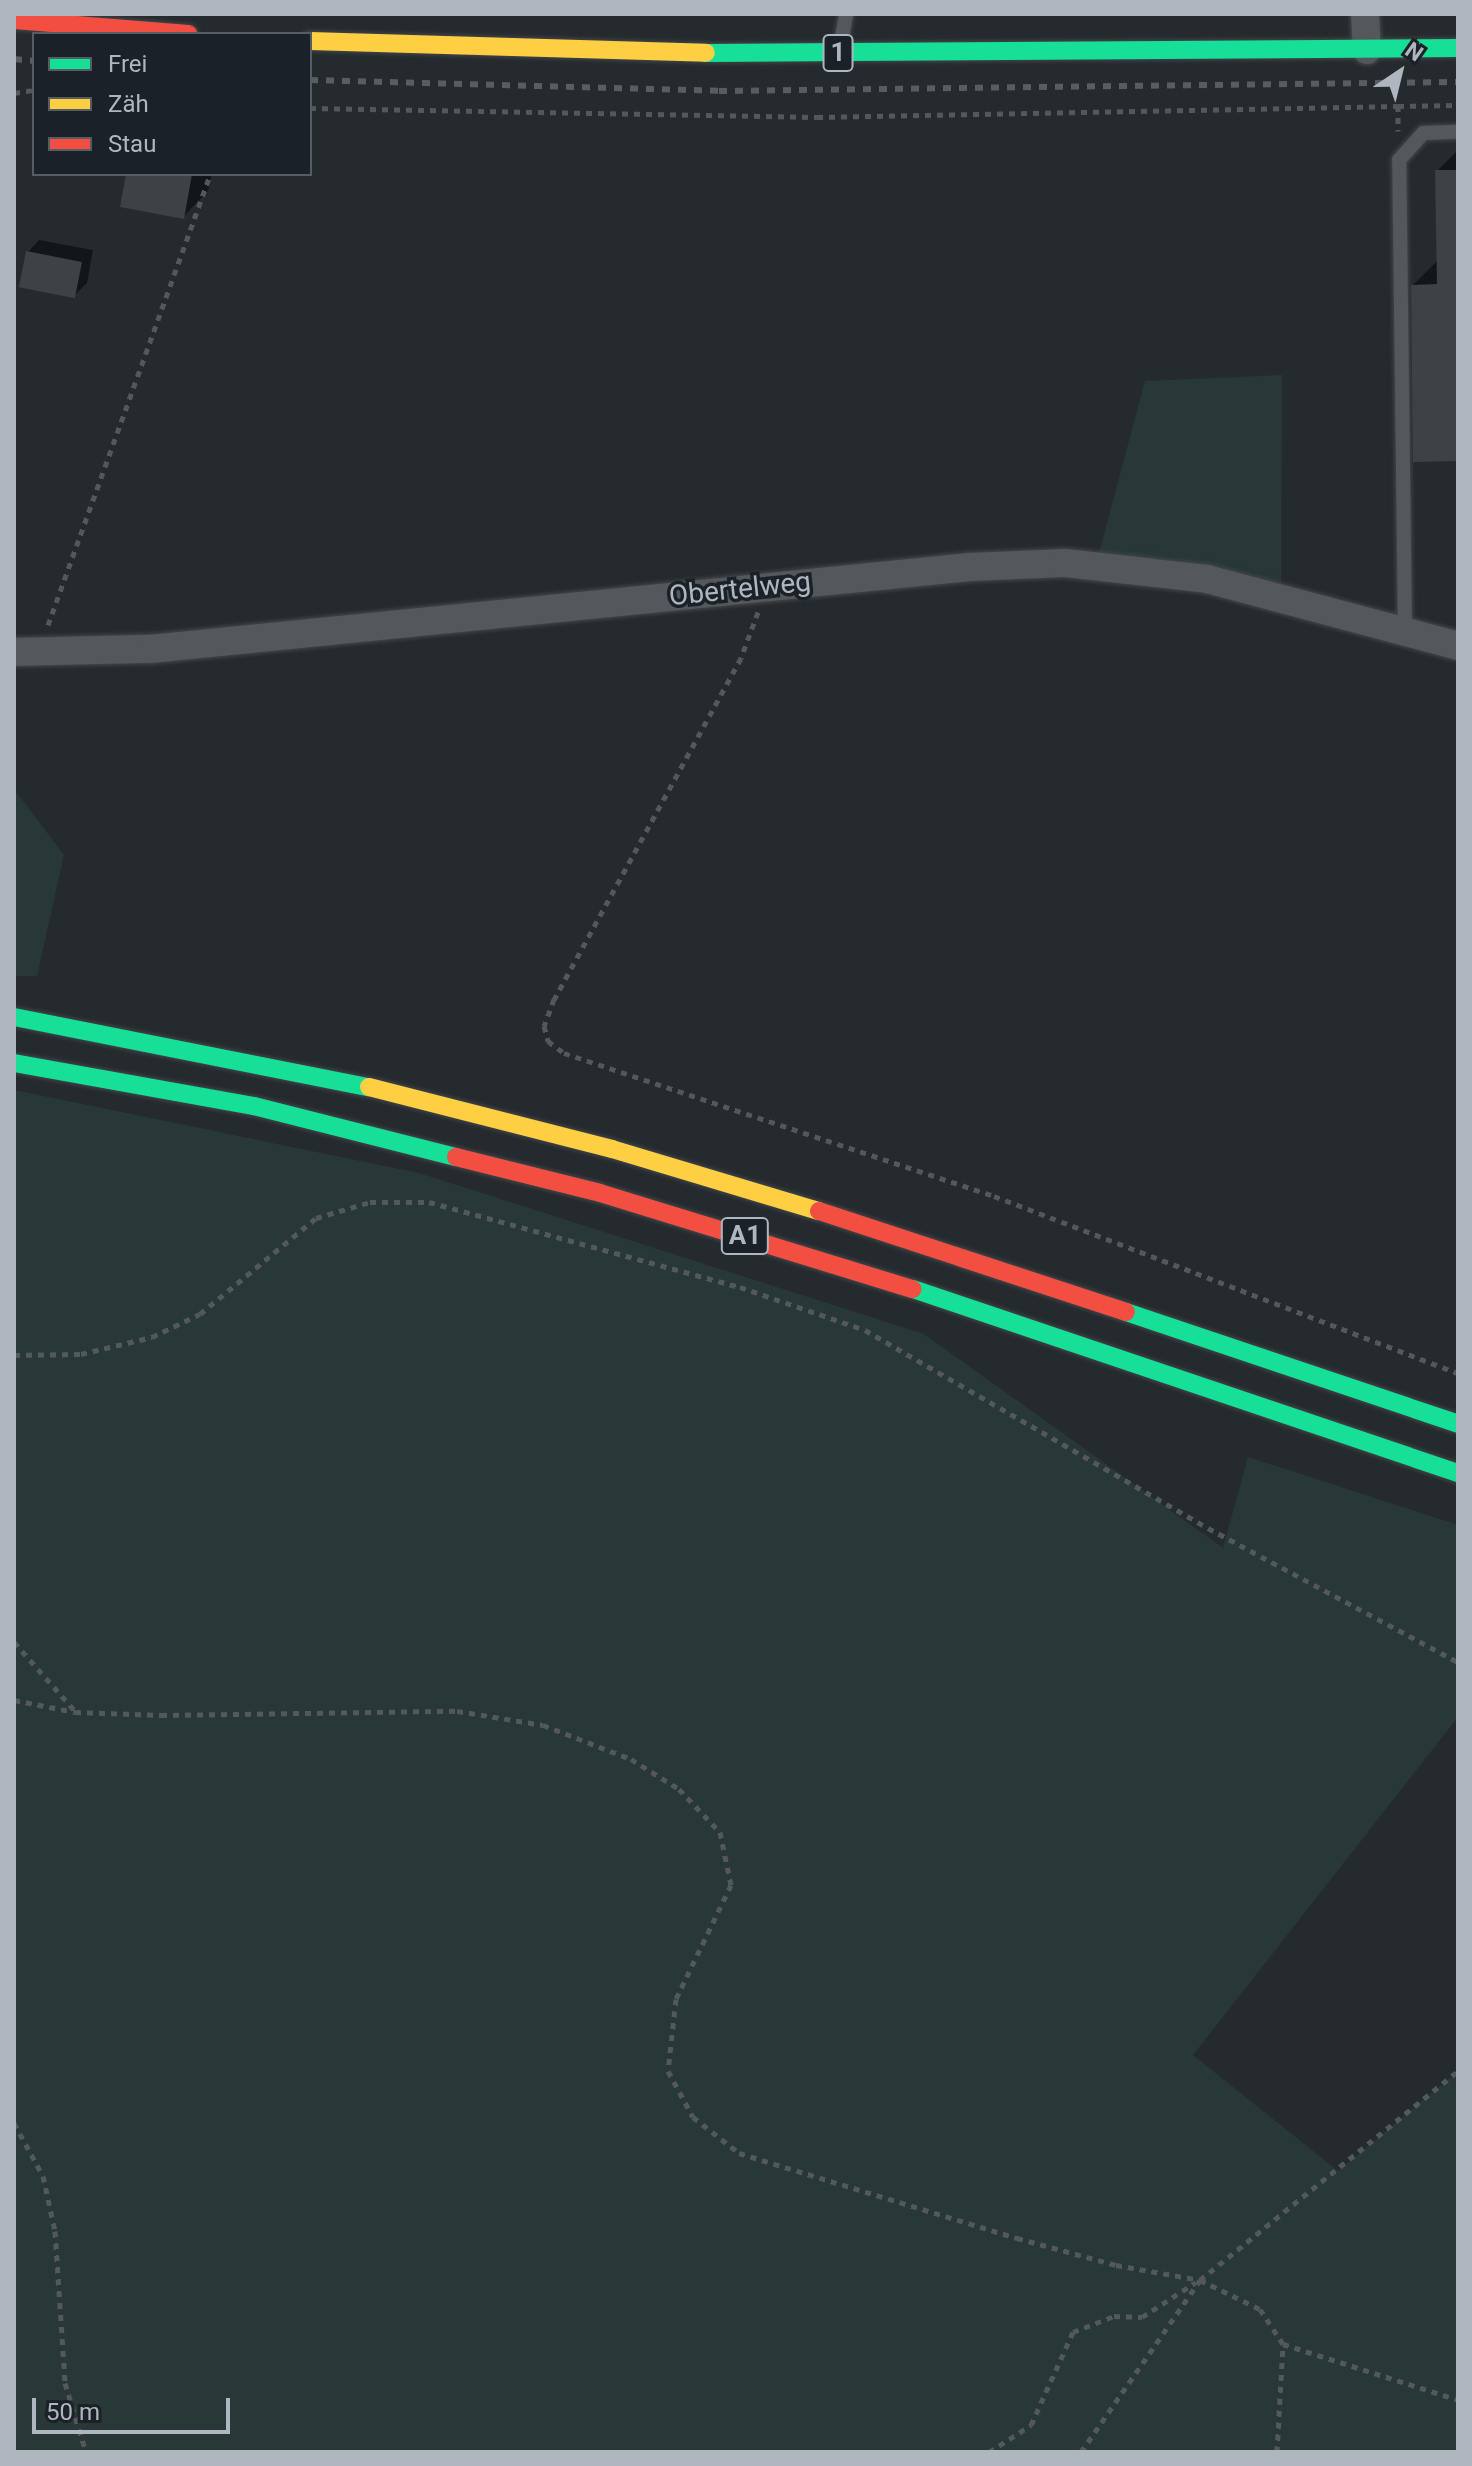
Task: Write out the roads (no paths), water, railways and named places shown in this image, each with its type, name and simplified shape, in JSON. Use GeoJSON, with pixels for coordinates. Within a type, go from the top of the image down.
{"type":"FeatureCollection","features":[{"type":"Feature","properties":{"kind":"main road"},"geometry":{"type":"LineString","coordinates":[[14,20],[163,32]]}},
{"type":"Feature","properties":{"kind":"main road","name":"1"},"geometry":{"type":"LineString","coordinates":[[312,41],[512,51],[840,53],[1458,48]]}},
{"type":"Feature","properties":{"kind":"main road","name":"A1"},"geometry":{"type":"LineString","coordinates":[[14,1017],[292,1068],[612,1149],[901,1237],[1458,1424]]}},
{"type":"Feature","properties":{"kind":"main road","name":"A1"},"geometry":{"type":"LineString","coordinates":[[14,1063],[268,1109],[613,1197],[889,1281],[1458,1473]]}},
{"type":"Feature","properties":{"kind":"street"},"geometry":{"type":"LineString","coordinates":[[1365,14],[1367,50]]}},
{"type":"Feature","properties":{"kind":"street","name":"Obertelweg"},"geometry":{"type":"LineString","coordinates":[[14,652],[150,649],[759,604],[970,567],[1096,564],[1207,579],[1458,646]]}},
{"type":"Feature","properties":{"kind":"lane"},"geometry":{"type":"LineString","coordinates":[[840,53],[846,14]]}},
{"type":"Feature","properties":{"kind":"lane"},"geometry":{"type":"LineString","coordinates":[[1405,632],[1399,160],[1423,133],[1458,132]]}},
{"type":"Feature","properties":{"kind":"railway"},"geometry":{"type":"LineString","coordinates":[[14,59],[32,61]]}},
{"type":"Feature","properties":{"kind":"railway"},"geometry":{"type":"LineString","coordinates":[[312,80],[719,91],[1458,82]]}}]}
